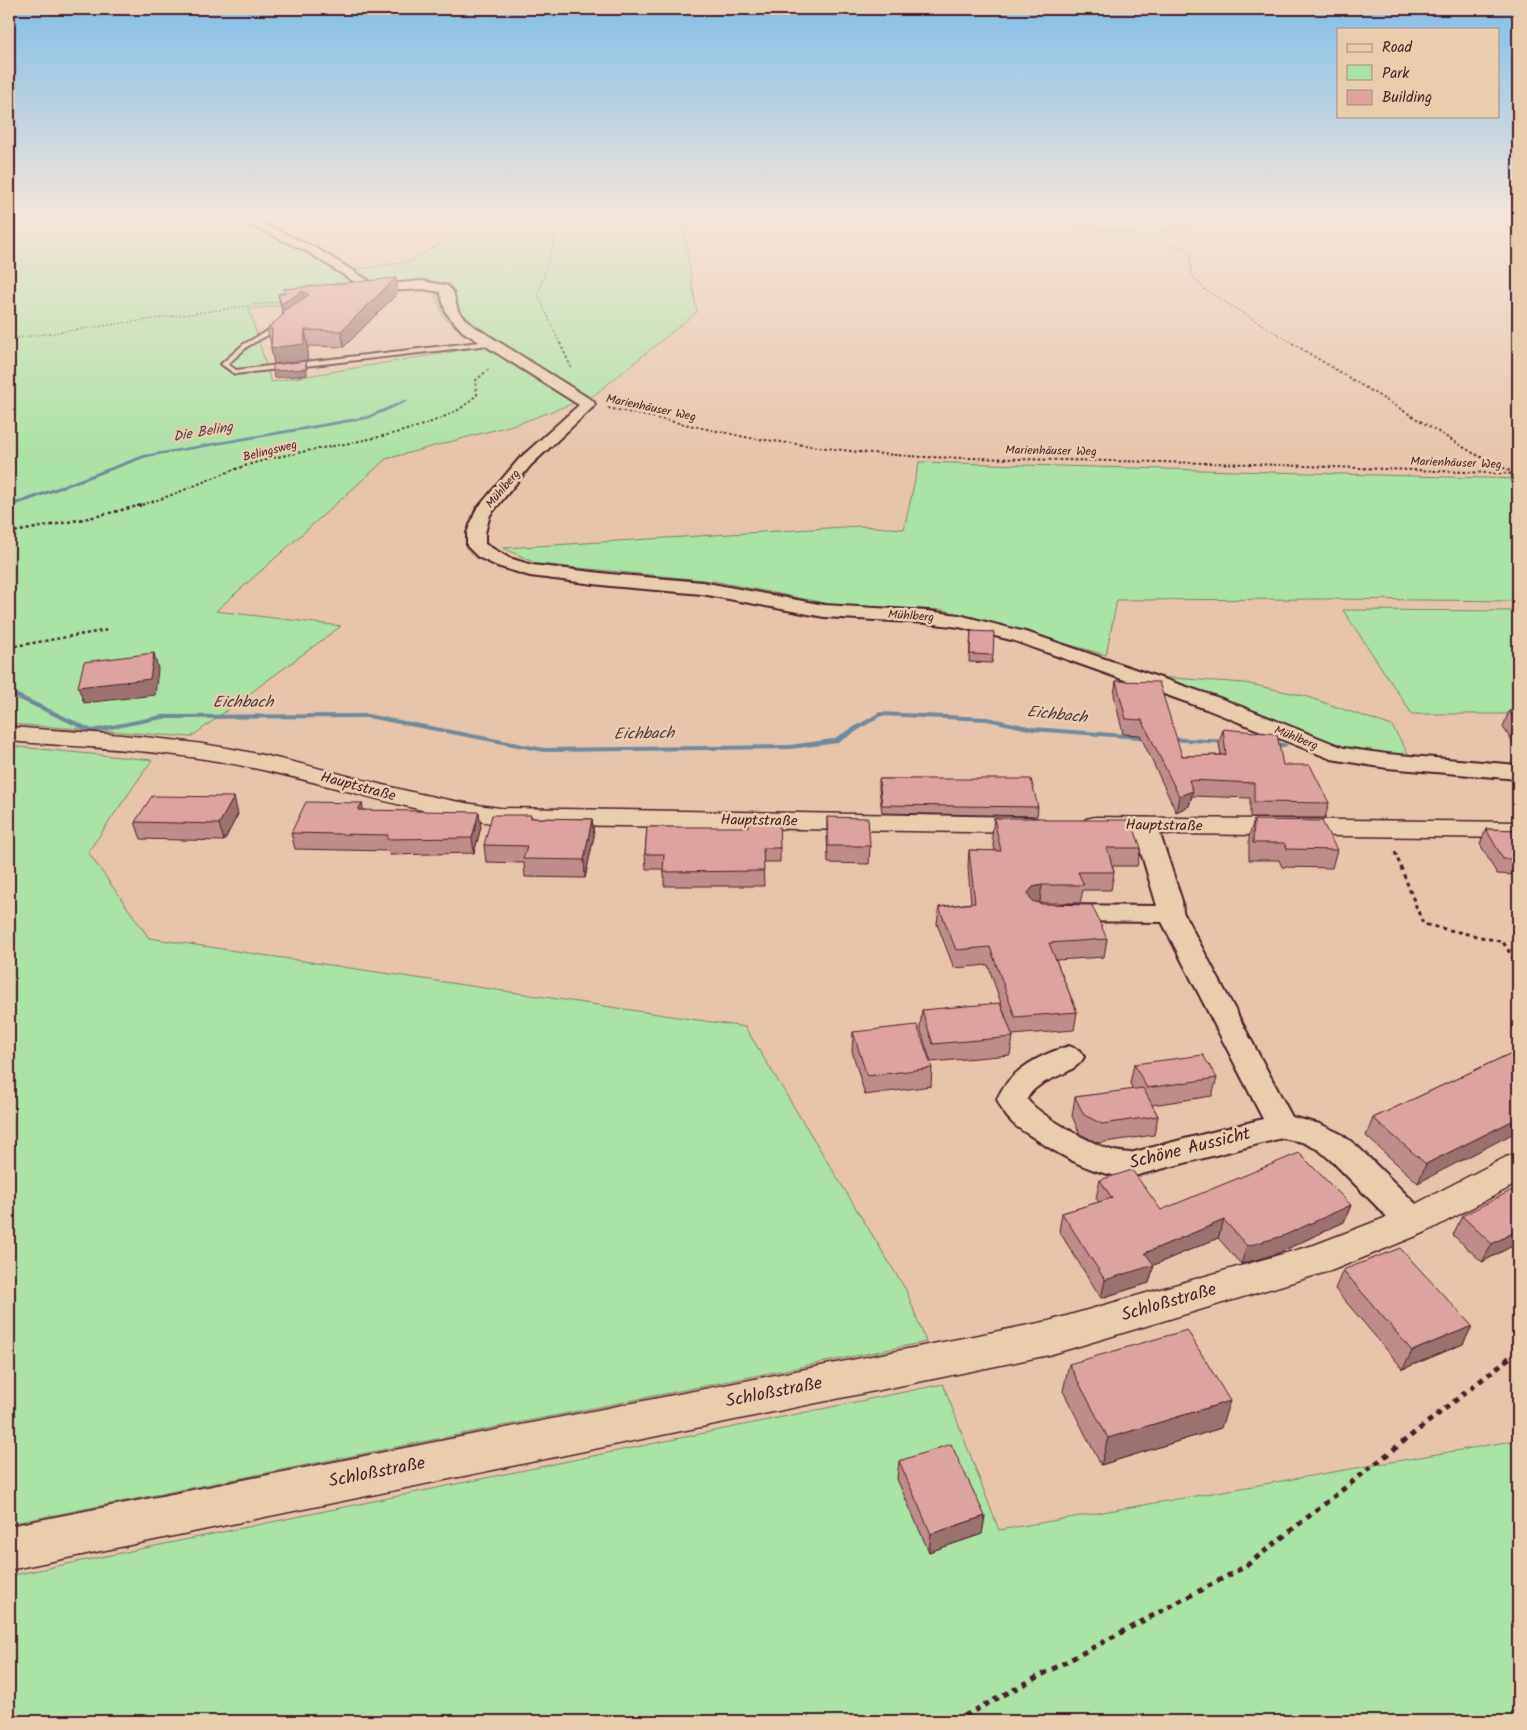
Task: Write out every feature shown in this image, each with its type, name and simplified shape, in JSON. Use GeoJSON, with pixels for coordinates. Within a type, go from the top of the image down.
{"type":"FeatureCollection","features":[{"type":"Feature","properties":{"kind":"main road","name":"Hauptstraße"},"geometry":{"type":"LineString","coordinates":[[9,734],[165,746],[252,760],[438,808],[481,814],[1062,825],[1518,830]]}},
{"type":"Feature","properties":{"kind":"main road","name":"Schloßstraße"},"geometry":{"type":"LineString","coordinates":[[9,1548],[1049,1338],[1320,1259],[1413,1222],[1518,1167]]}},
{"type":"Feature","properties":{"kind":"street"},"geometry":{"type":"LineString","coordinates":[[448,297],[449,306],[455,317],[492,345],[588,404]]}},
{"type":"Feature","properties":{"kind":"street","name":"Mühlberg"},"geometry":{"type":"LineString","coordinates":[[588,404],[526,462],[482,514],[476,533],[476,546],[484,553],[502,562],[530,570],[610,580],[702,588],[824,611],[927,617],[959,621],[1022,637],[1062,650],[1214,704],[1338,754],[1387,761],[1518,772]]}},
{"type":"Feature","properties":{"kind":"street"},"geometry":{"type":"LineString","coordinates":[[1145,825],[1169,901],[1170,912],[1282,1126]]}},
{"type":"Feature","properties":{"kind":"street"},"geometry":{"type":"LineString","coordinates":[[1040,912],[1156,915],[1170,912]]}},
{"type":"Feature","properties":{"kind":"street","name":"Schöne Aussicht"},"geometry":{"type":"LineString","coordinates":[[1069,1057],[1025,1080],[1015,1089],[1012,1098],[1018,1110],[1028,1119],[1100,1160],[1118,1166],[1130,1165],[1282,1126],[1309,1132],[1330,1142],[1346,1155],[1413,1222]]}},
{"type":"Feature","properties":{"kind":"lane"},"geometry":{"type":"LineString","coordinates":[[290,320],[246,345],[224,364],[235,372],[492,345]]}},
{"type":"Feature","properties":{"kind":"path"},"geometry":{"type":"LineString","coordinates":[[539,297],[588,404]]}},
{"type":"Feature","properties":{"kind":"path"},"geometry":{"type":"LineString","coordinates":[[1216,297],[1473,453],[1517,474]]}},
{"type":"Feature","properties":{"kind":"path"},"geometry":{"type":"LineString","coordinates":[[9,339],[286,301]]}},
{"type":"Feature","properties":{"kind":"path","name":"Belingsweg"},"geometry":{"type":"LineString","coordinates":[[9,532],[90,518],[164,499],[219,474],[265,460],[409,429],[457,411],[477,395],[475,381],[494,364],[492,345]]}},
{"type":"Feature","properties":{"kind":"path","name":"Marienhäuser Weg"},"geometry":{"type":"LineString","coordinates":[[588,404],[750,438],[867,453],[922,457],[1253,464],[1517,474]]}},
{"type":"Feature","properties":{"kind":"path"},"geometry":{"type":"LineString","coordinates":[[9,646],[108,630]]}},
{"type":"Feature","properties":{"kind":"path"},"geometry":{"type":"LineString","coordinates":[[1386,828],[1423,924],[1503,942],[1518,966]]}},
{"type":"Feature","properties":{"kind":"path"},"geometry":{"type":"LineString","coordinates":[[955,1721],[1246,1566],[1518,1351]]}},
{"type":"Feature","properties":{"kind":"green space"},"geometry":{"type":"Polygon","coordinates":[[[9,297],[343,297],[249,309],[271,382],[486,346],[455,327],[443,316],[437,297],[694,297],[697,312],[593,396],[520,423],[386,459],[216,611],[341,626],[191,737],[9,724],[9,297]]]}},
{"type":"Feature","properties":{"kind":"green space"},"geometry":{"type":"Polygon","coordinates":[[[919,462],[1518,479],[1518,601],[1328,599],[1117,600],[1106,655],[943,610],[835,605],[713,581],[537,564],[504,548],[860,526],[904,529],[919,462]]]}},
{"type":"Feature","properties":{"kind":"green space"},"geometry":{"type":"Polygon","coordinates":[[[1343,610],[1518,611],[1518,714],[1412,714],[1343,610]]]}},
{"type":"Feature","properties":{"kind":"green space"},"geometry":{"type":"Polygon","coordinates":[[[1157,677],[1245,683],[1305,696],[1392,726],[1409,755],[1333,746],[1157,677]]]}},
{"type":"Feature","properties":{"kind":"green space"},"geometry":{"type":"Polygon","coordinates":[[[9,746],[152,760],[88,852],[149,938],[745,1027],[906,1290],[926,1342],[9,1524],[9,746]]]}},
{"type":"Feature","properties":{"kind":"green space"},"geometry":{"type":"Polygon","coordinates":[[[943,1384],[999,1530],[1518,1440],[1518,1721],[9,1721],[9,1576],[943,1384]]]}},
{"type":"Feature","properties":{"kind":"building"},"geometry":{"type":"Polygon","coordinates":[[[279,297],[293,297],[281,304],[279,297]]]}},
{"type":"Feature","properties":{"kind":"building"},"geometry":{"type":"Polygon","coordinates":[[[306,297],[377,297],[341,331],[305,330],[304,344],[271,348],[272,329],[267,329],[284,314],[283,311],[306,297]]]}},
{"type":"Feature","properties":{"kind":"building"},"geometry":{"type":"Polygon","coordinates":[[[306,361],[306,369],[273,371],[273,365],[306,361]]]}},
{"type":"Feature","properties":{"kind":"building"},"geometry":{"type":"Polygon","coordinates":[[[971,631],[994,632],[993,655],[970,654],[971,631]]]}},
{"type":"Feature","properties":{"kind":"building"},"geometry":{"type":"Polygon","coordinates":[[[154,653],[150,679],[78,687],[84,662],[154,653]]]}},
{"type":"Feature","properties":{"kind":"building"},"geometry":{"type":"Polygon","coordinates":[[[1116,681],[1159,682],[1182,756],[1226,755],[1223,729],[1277,734],[1283,765],[1310,765],[1329,803],[1254,802],[1254,783],[1189,780],[1193,791],[1179,796],[1142,720],[1126,719],[1116,681]]]}},
{"type":"Feature","properties":{"kind":"building"},"geometry":{"type":"Polygon","coordinates":[[[1509,711],[1518,711],[1518,725],[1509,711]]]}},
{"type":"Feature","properties":{"kind":"building"},"geometry":{"type":"Polygon","coordinates":[[[879,779],[1031,779],[1038,807],[882,805],[879,779]]]}},
{"type":"Feature","properties":{"kind":"building"},"geometry":{"type":"Polygon","coordinates":[[[152,796],[234,797],[219,824],[135,822],[152,796]]]}},
{"type":"Feature","properties":{"kind":"building"},"geometry":{"type":"Polygon","coordinates":[[[306,802],[362,803],[358,810],[479,812],[472,838],[387,839],[388,835],[291,833],[306,802]]]}},
{"type":"Feature","properties":{"kind":"building"},"geometry":{"type":"Polygon","coordinates":[[[492,815],[531,815],[531,818],[592,819],[584,860],[523,859],[527,846],[484,845],[492,815]]]}},
{"type":"Feature","properties":{"kind":"building"},"geometry":{"type":"Polygon","coordinates":[[[827,817],[868,818],[870,846],[828,846],[827,817]]]}},
{"type":"Feature","properties":{"kind":"building"},"geometry":{"type":"Polygon","coordinates":[[[994,818],[1131,820],[1141,848],[1107,848],[1114,872],[1078,872],[1084,885],[1042,885],[1033,887],[1028,893],[1032,901],[1042,904],[1092,905],[1107,939],[1049,943],[1077,1012],[1015,1017],[990,947],[956,950],[939,907],[975,903],[969,850],[1001,851],[994,818]]]}},
{"type":"Feature","properties":{"kind":"building"},"geometry":{"type":"Polygon","coordinates":[[[1254,820],[1322,821],[1337,850],[1287,849],[1284,843],[1253,843],[1254,820]]]}},
{"type":"Feature","properties":{"kind":"building"},"geometry":{"type":"Polygon","coordinates":[[[748,822],[779,822],[780,848],[763,848],[764,871],[663,872],[664,854],[645,854],[647,827],[748,827],[748,822]]]}},
{"type":"Feature","properties":{"kind":"building"},"geometry":{"type":"Polygon","coordinates":[[[1486,829],[1518,830],[1518,859],[1503,859],[1486,829]]]}},
{"type":"Feature","properties":{"kind":"building"},"geometry":{"type":"Polygon","coordinates":[[[1000,1003],[1013,1037],[933,1044],[922,1010],[1000,1003]]]}},
{"type":"Feature","properties":{"kind":"building"},"geometry":{"type":"Polygon","coordinates":[[[917,1025],[932,1068],[867,1076],[853,1032],[917,1025]]]}},
{"type":"Feature","properties":{"kind":"building"},"geometry":{"type":"Polygon","coordinates":[[[1518,1050],[1518,1118],[1426,1164],[1373,1118],[1518,1050]]]}},
{"type":"Feature","properties":{"kind":"building"},"geometry":{"type":"Polygon","coordinates":[[[1203,1055],[1217,1078],[1147,1088],[1134,1064],[1203,1055]]]}},
{"type":"Feature","properties":{"kind":"building"},"geometry":{"type":"Polygon","coordinates":[[[1143,1088],[1158,1116],[1102,1124],[1084,1115],[1075,1097],[1143,1088]]]}},
{"type":"Feature","properties":{"kind":"building"},"geometry":{"type":"Polygon","coordinates":[[[1299,1153],[1351,1205],[1283,1236],[1247,1246],[1224,1220],[1145,1253],[1154,1265],[1105,1280],[1062,1213],[1112,1198],[1100,1180],[1132,1170],[1161,1210],[1299,1153]]]}},
{"type":"Feature","properties":{"kind":"building"},"geometry":{"type":"Polygon","coordinates":[[[1518,1187],[1518,1230],[1492,1244],[1462,1216],[1518,1187]]]}},
{"type":"Feature","properties":{"kind":"building"},"geometry":{"type":"Polygon","coordinates":[[[1400,1248],[1472,1326],[1412,1351],[1343,1270],[1400,1248]]]}},
{"type":"Feature","properties":{"kind":"building"},"geometry":{"type":"Polygon","coordinates":[[[1187,1330],[1230,1401],[1108,1438],[1069,1364],[1187,1330]]]}},
{"type":"Feature","properties":{"kind":"building"},"geometry":{"type":"Polygon","coordinates":[[[951,1444],[985,1516],[931,1534],[899,1461],[951,1444]]]}},
{"type":"Feature","properties":{"kind":"waterway","name":"Die Beling"},"geometry":{"type":"LineString","coordinates":[[9,505],[146,456],[368,417],[406,401]]}},
{"type":"Feature","properties":{"kind":"waterway","name":"Eichbach"},"geometry":{"type":"LineString","coordinates":[[9,692],[91,731],[162,717],[368,716],[544,750],[790,747],[835,741],[880,714],[987,719],[1033,729],[1152,738]]}},
{"type":"Feature","properties":{"kind":"waterway","name":"Eichbach"},"geometry":{"type":"LineString","coordinates":[[1165,739],[1232,742]]}},
{"type":"Feature","properties":{"kind":"waterway","name":"Eichbach"},"geometry":{"type":"LineString","coordinates":[[1267,744],[1284,745]]}}]}
